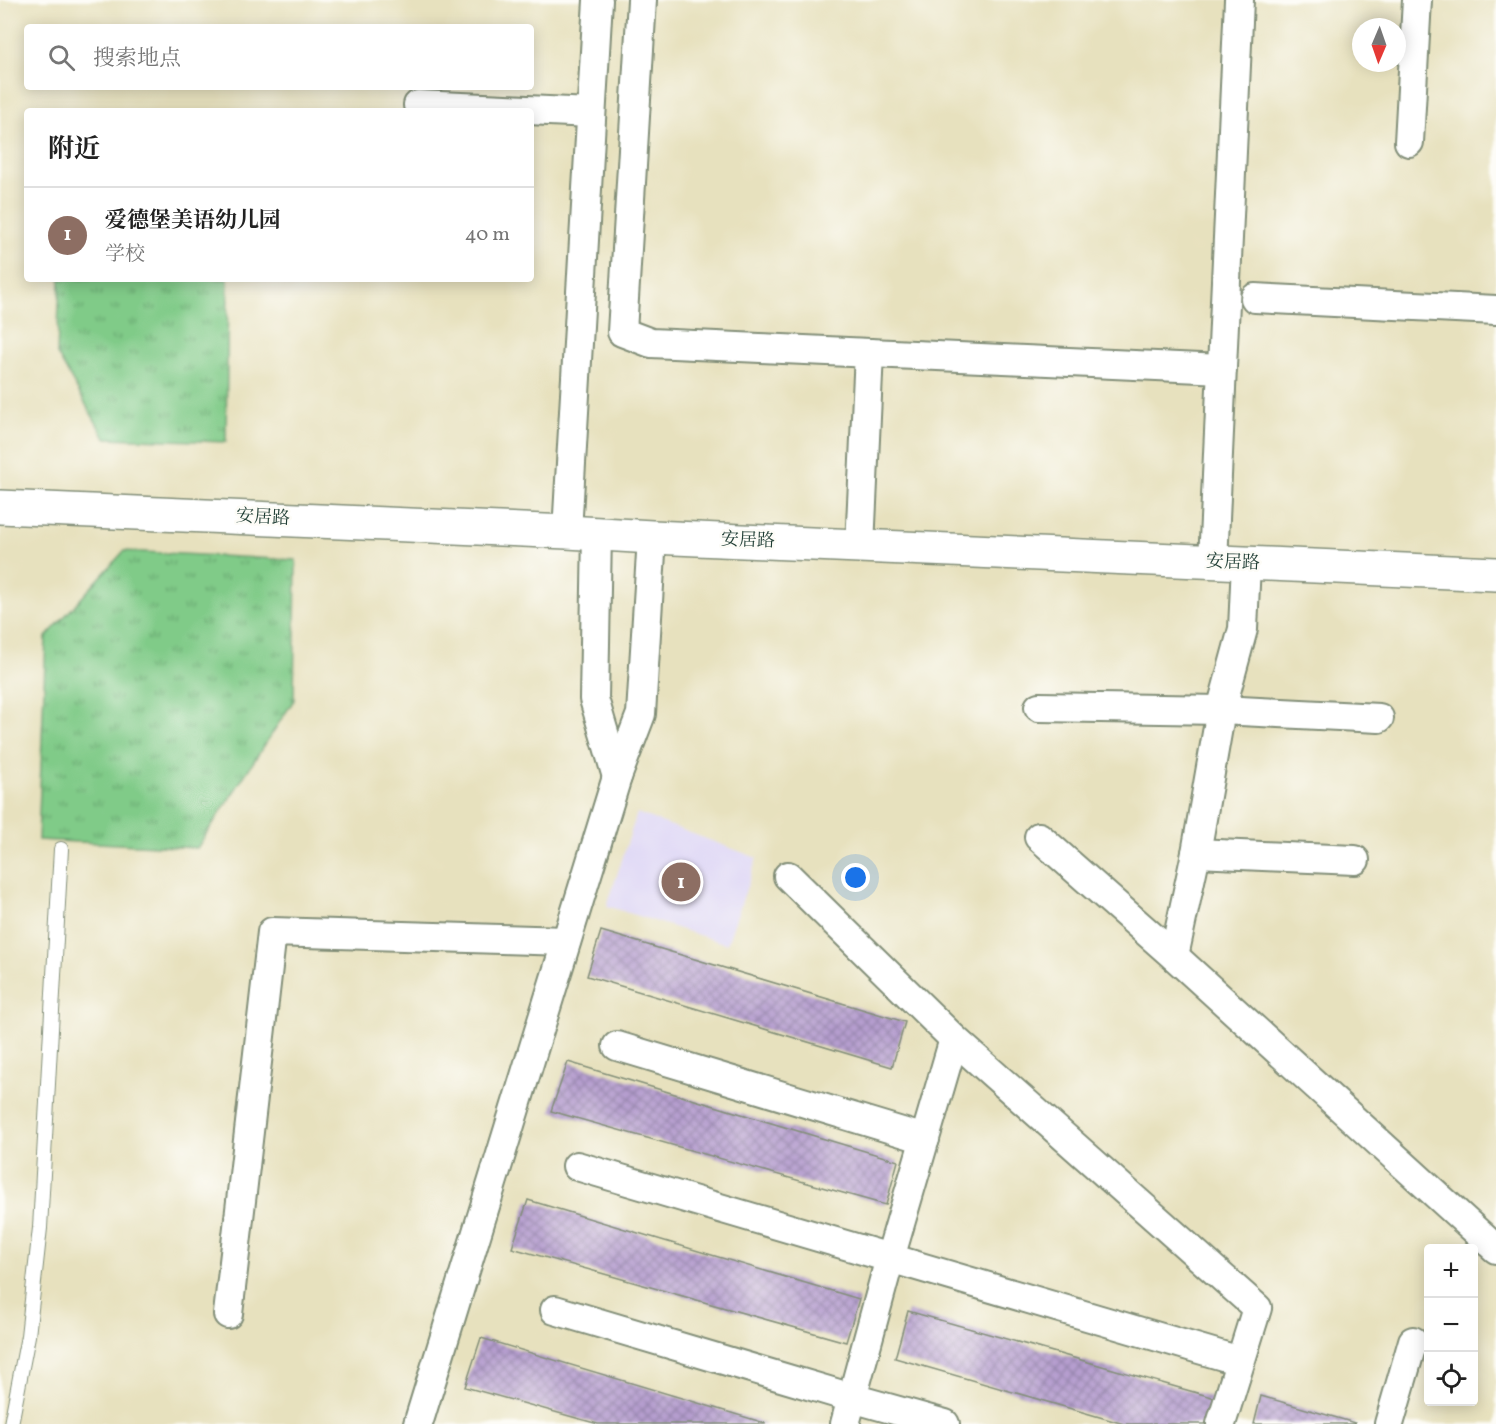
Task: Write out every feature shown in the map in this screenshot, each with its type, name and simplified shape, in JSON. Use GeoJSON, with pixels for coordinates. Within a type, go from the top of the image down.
{"type":"FeatureCollection","features":[{"type":"Feature","properties":{"kind":"street"},"geometry":{"type":"LineString","coordinates":[[598,0],[591,113],[582,533],[594,699],[617,777]]}},
{"type":"Feature","properties":{"kind":"street"},"geometry":{"type":"LineString","coordinates":[[642,0],[622,332],[651,343],[1222,369]]}},
{"type":"Feature","properties":{"kind":"street"},"geometry":{"type":"LineString","coordinates":[[1213,562],[1239,0]]}},
{"type":"Feature","properties":{"kind":"street"},"geometry":{"type":"LineString","coordinates":[[1409,142],[1417,0]]}},
{"type":"Feature","properties":{"kind":"street"},"geometry":{"type":"LineString","coordinates":[[418,105],[483,108]]}},
{"type":"Feature","properties":{"kind":"street"},"geometry":{"type":"LineString","coordinates":[[534,110],[591,113]]}},
{"type":"Feature","properties":{"kind":"street"},"geometry":{"type":"LineString","coordinates":[[1255,298],[1496,310]]}},
{"type":"Feature","properties":{"kind":"street"},"geometry":{"type":"LineString","coordinates":[[860,546],[869,352]]}},
{"type":"Feature","properties":{"kind":"street","name":"安居路"},"geometry":{"type":"LineString","coordinates":[[0,507],[1496,574]]}},
{"type":"Feature","properties":{"kind":"street"},"geometry":{"type":"LineString","coordinates":[[418,1424],[617,777],[641,714],[652,537]]}},
{"type":"Feature","properties":{"kind":"street"},"geometry":{"type":"LineString","coordinates":[[1174,956],[1196,853],[1221,710],[1243,629],[1246,563]]}},
{"type":"Feature","properties":{"kind":"street"},"geometry":{"type":"LineString","coordinates":[[1039,706],[1221,710],[1379,718]]}},
{"type":"Feature","properties":{"kind":"street"},"geometry":{"type":"LineString","coordinates":[[1039,837],[1174,956],[1496,1249]]}},
{"type":"Feature","properties":{"kind":"street"},"geometry":{"type":"LineString","coordinates":[[1196,853],[1355,860]]}},
{"type":"Feature","properties":{"kind":"street"},"geometry":{"type":"LineString","coordinates":[[788,876],[954,1039],[1257,1308],[1221,1424]]}},
{"type":"Feature","properties":{"kind":"street"},"geometry":{"type":"LineString","coordinates":[[228,1314],[272,932],[566,941]]}},
{"type":"Feature","properties":{"kind":"street"},"geometry":{"type":"LineString","coordinates":[[848,1411],[954,1039]]}},
{"type":"Feature","properties":{"kind":"street"},"geometry":{"type":"LineString","coordinates":[[617,1046],[925,1139]]}},
{"type":"Feature","properties":{"kind":"street"},"geometry":{"type":"LineString","coordinates":[[577,1166],[1240,1361]]}},
{"type":"Feature","properties":{"kind":"street"},"geometry":{"type":"LineString","coordinates":[[555,1310],[848,1411],[945,1424]]}},
{"type":"Feature","properties":{"kind":"street"},"geometry":{"type":"LineString","coordinates":[[1389,1424],[1413,1341]]}},
{"type":"Feature","properties":{"kind":"lane"},"geometry":{"type":"LineString","coordinates":[[11,1424],[28,1335],[40,1228],[61,849]]}},
{"type":"Feature","properties":{"kind":"shaded area"},"geometry":{"type":"Polygon","coordinates":[[[637,813],[757,858],[727,944],[607,906],[637,813]]]}},
{"type":"Feature","properties":{"kind":"green space"},"geometry":{"type":"Polygon","coordinates":[[[60,282],[228,282],[226,442],[105,438],[57,354],[60,282]]]}},
{"type":"Feature","properties":{"kind":"green space"},"geometry":{"type":"Polygon","coordinates":[[[124,551],[296,560],[294,700],[197,848],[38,840],[46,637],[124,551]]]}},
{"type":"Feature","properties":{"kind":"building"},"geometry":{"type":"Polygon","coordinates":[[[601,931],[905,1022],[892,1067],[587,976],[601,931]]]}},
{"type":"Feature","properties":{"kind":"building"},"geometry":{"type":"Polygon","coordinates":[[[568,1062],[898,1161],[886,1205],[551,1111],[568,1062]]]}},
{"type":"Feature","properties":{"kind":"building"},"geometry":{"type":"Polygon","coordinates":[[[528,1200],[859,1299],[846,1342],[512,1248],[528,1200]]]}},
{"type":"Feature","properties":{"kind":"building"},"geometry":{"type":"Polygon","coordinates":[[[908,1311],[1215,1398],[1207,1424],[1124,1424],[895,1358],[908,1311]]]}},
{"type":"Feature","properties":{"kind":"building"},"geometry":{"type":"Polygon","coordinates":[[[481,1338],[765,1424],[598,1424],[465,1387],[481,1338]]]}},
{"type":"Feature","properties":{"kind":"building"},"geometry":{"type":"Polygon","coordinates":[[[1261,1396],[1355,1423],[1355,1424],[1254,1424],[1261,1396]]]}},
{"type":"Feature","properties":{"kind":"place","name":"爱德堡美语幼儿园"},"geometry":{"type":"Point","coordinates":[681,882]}}]}
